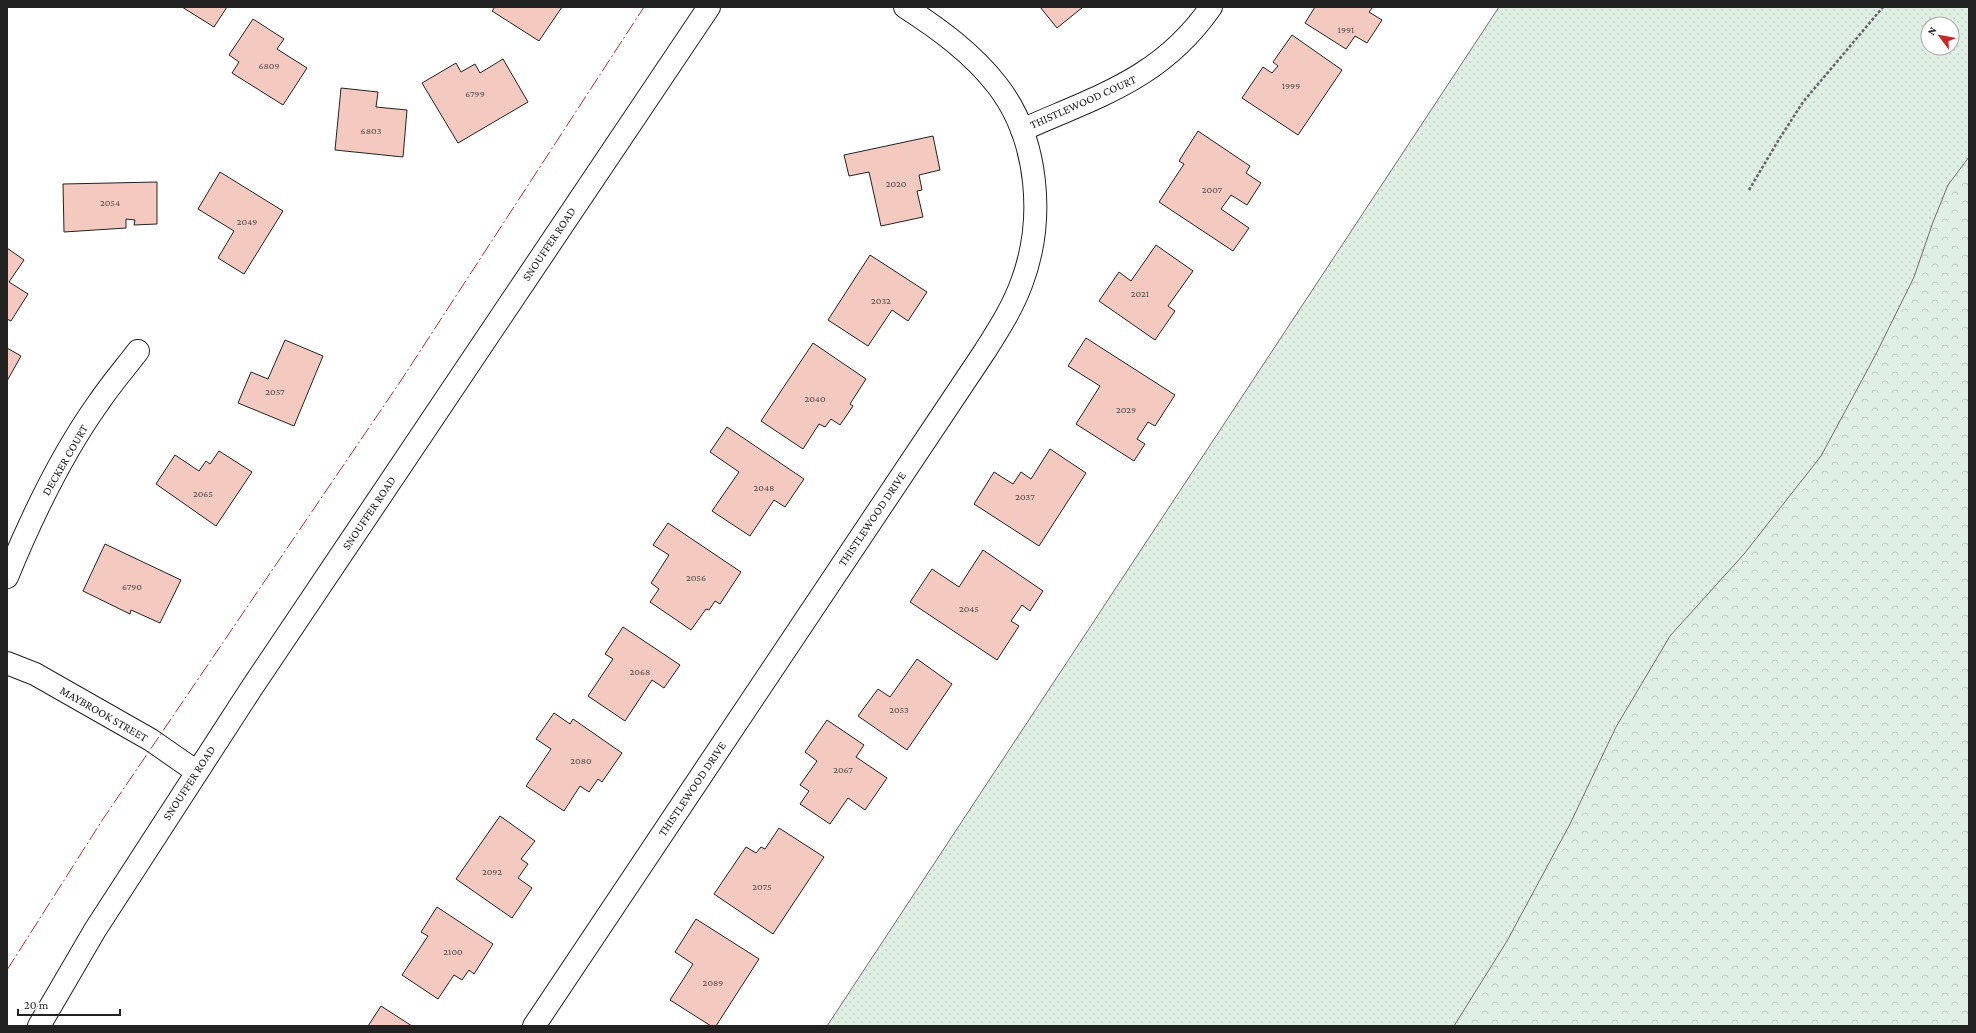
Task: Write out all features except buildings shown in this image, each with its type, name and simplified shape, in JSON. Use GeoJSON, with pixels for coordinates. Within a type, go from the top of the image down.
{"type":"FeatureCollection","features":[{"type":"Feature","properties":{"kind":"street","name":"SNOUFFER ROAD"},"geometry":{"type":"LineString","coordinates":[[39,1026],[95,930],[251,689],[709,7]]}},
{"type":"Feature","properties":{"kind":"street","name":"THISTLEWOOD DRIVE"},"geometry":{"type":"LineString","coordinates":[[534,1026],[985,351],[1012,306],[1028,265],[1036,216],[1033,179],[1022,130],[1008,101],[987,73],[959,45],[905,7]]}},
{"type":"Feature","properties":{"kind":"street","name":"THISTLEWOOD COURT"},"geometry":{"type":"LineString","coordinates":[[1022,130],[1096,99],[1142,75],[1168,56],[1186,39],[1211,7]]}},
{"type":"Feature","properties":{"kind":"street","name":"DECKER COURT"},"geometry":{"type":"LineString","coordinates":[[7,577],[19,547],[55,472],[98,402],[138,351]]}},
{"type":"Feature","properties":{"kind":"street","name":"MAYBROOK STREET"},"geometry":{"type":"LineString","coordinates":[[7,663],[35,674],[152,740],[197,772]]}},
{"type":"Feature","properties":{"kind":"path"},"geometry":{"type":"LineString","coordinates":[[1749,190],[1803,102],[1883,7]]}},
{"type":"Feature","properties":{"kind":"green space"},"geometry":{"type":"Polygon","coordinates":[[[1499,7],[1969,7],[1969,1026],[827,1026],[1499,7]]]}},
{"type":"Feature","properties":{"kind":"green space"},"geometry":{"type":"Polygon","coordinates":[[[1969,157],[1969,1026],[1454,1026],[1507,941],[1570,824],[1616,727],[1670,636],[1744,554],[1821,456],[1876,354],[1914,277],[1933,222],[1948,185],[1969,157]]]}},
{"type":"Feature","properties":{"kind":"power"},"geometry":{"type":"LineString","coordinates":[[7,970],[103,819],[400,382],[644,7]]}}]}
